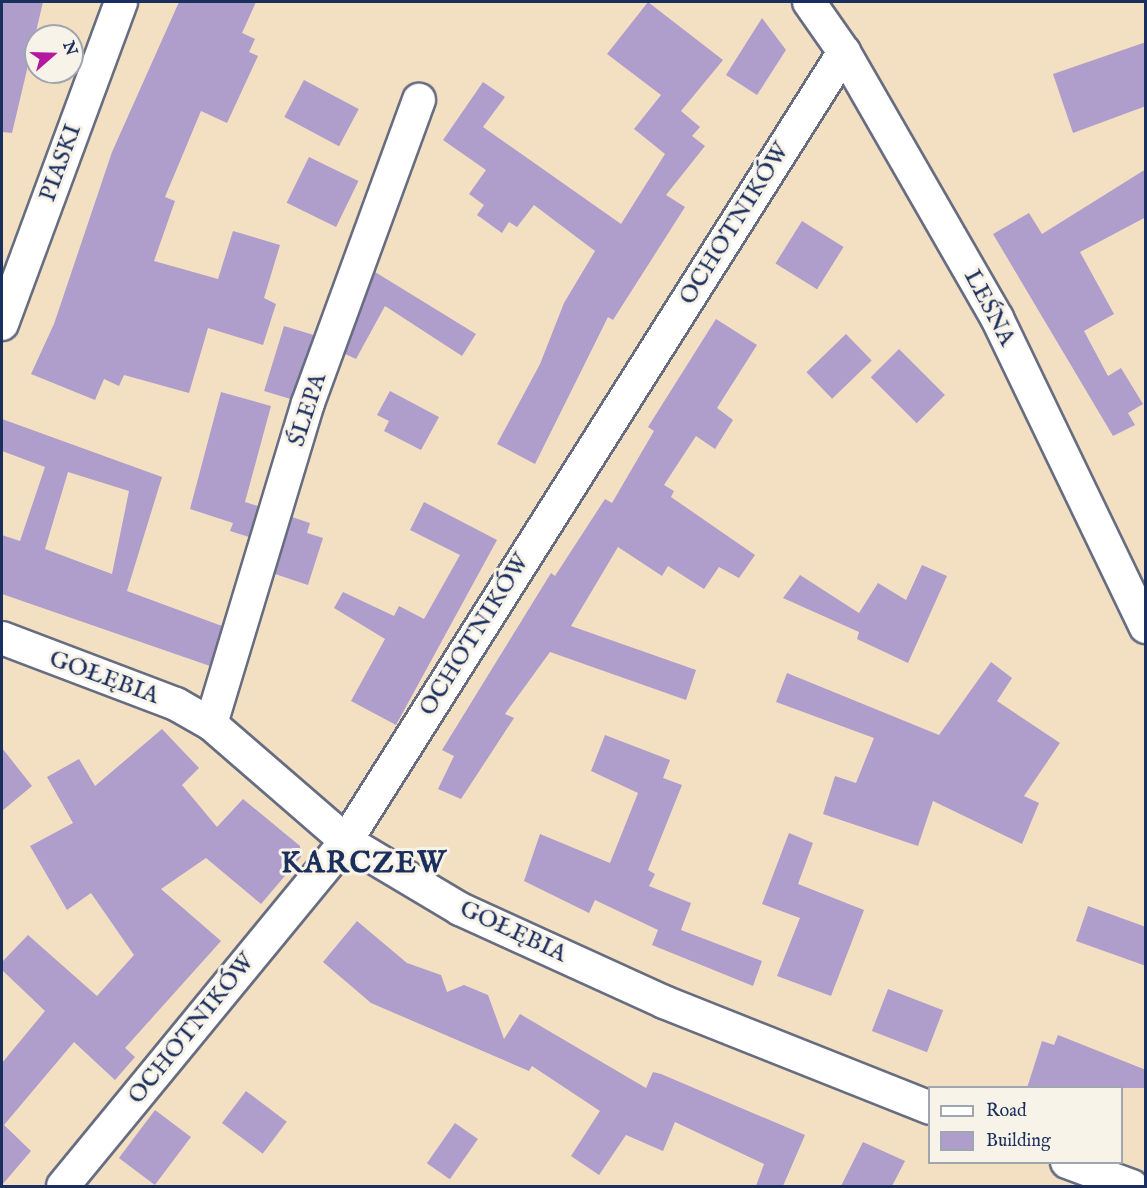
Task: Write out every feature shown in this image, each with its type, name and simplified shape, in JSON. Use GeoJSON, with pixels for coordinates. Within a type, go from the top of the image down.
{"type":"FeatureCollection","features":[{"type":"Feature","properties":{"kind":"street","name":"PIASKI"},"geometry":{"type":"LineString","coordinates":[[2,324],[121,2]]}},
{"type":"Feature","properties":{"kind":"street","name":"LEŚNA"},"geometry":{"type":"LineString","coordinates":[[808,2],[844,52],[997,318],[1146,627]]}},
{"type":"Feature","properties":{"kind":"street","name":"OCHOTNIKÓW"},"geometry":{"type":"LineString","coordinates":[[63,1186],[346,841],[844,52]]}},
{"type":"Feature","properties":{"kind":"street","name":"ŚLEPA"},"geometry":{"type":"LineString","coordinates":[[211,724],[308,403],[419,100]]}},
{"type":"Feature","properties":{"kind":"street","name":"GOŁĘBIA"},"geometry":{"type":"LineString","coordinates":[[2,638],[176,704],[211,724],[346,841],[460,909],[664,1002],[928,1107]]}},
{"type":"Feature","properties":{"kind":"street"},"geometry":{"type":"LineString","coordinates":[[1072,1164],[1132,1186]]}},
{"type":"Feature","properties":{"kind":"building"},"geometry":{"type":"Polygon","coordinates":[[[2,2],[43,2],[38,24],[24,24],[24,82],[12,133],[2,132],[2,2]]]}},
{"type":"Feature","properties":{"kind":"building"},"geometry":{"type":"Polygon","coordinates":[[[179,2],[256,2],[242,33],[255,39],[249,52],[258,56],[227,123],[201,111],[165,197],[175,201],[154,261],[218,279],[233,231],[280,245],[264,298],[276,304],[263,345],[208,328],[189,393],[124,375],[119,386],[104,379],[95,400],[31,374],[54,324],[112,152],[179,2]]]}},
{"type":"Feature","properties":{"kind":"building"},"geometry":{"type":"Polygon","coordinates":[[[648,2],[723,60],[681,111],[700,127],[692,136],[705,146],[666,195],[685,207],[613,320],[608,317],[535,464],[497,444],[540,364],[564,303],[595,251],[534,205],[517,227],[509,222],[502,233],[477,215],[484,205],[469,194],[486,170],[443,140],[483,82],[505,97],[483,127],[621,224],[665,154],[634,129],[661,95],[607,54],[648,2]]]}},
{"type":"Feature","properties":{"kind":"building"},"geometry":{"type":"Polygon","coordinates":[[[762,18],[786,50],[757,95],[726,75],[762,18]]]}},
{"type":"Feature","properties":{"kind":"building"},"geometry":{"type":"Polygon","coordinates":[[[1146,42],[1146,106],[1073,133],[1053,74],[1146,42]]]}},
{"type":"Feature","properties":{"kind":"building"},"geometry":{"type":"Polygon","coordinates":[[[304,80],[359,109],[339,146],[284,117],[304,80]]]}},
{"type":"Feature","properties":{"kind":"building"},"geometry":{"type":"Polygon","coordinates":[[[309,157],[358,181],[336,227],[287,203],[309,157]]]}},
{"type":"Feature","properties":{"kind":"building"},"geometry":{"type":"Polygon","coordinates":[[[1146,169],[1146,217],[1080,252],[1114,314],[1084,331],[1108,376],[1121,368],[1143,404],[1128,413],[1135,425],[1113,436],[993,234],[1029,213],[1042,234],[1146,169]]]}},
{"type":"Feature","properties":{"kind":"building"},"geometry":{"type":"Polygon","coordinates":[[[802,221],[844,247],[817,289],[776,263],[802,221]]]}},
{"type":"Feature","properties":{"kind":"building"},"geometry":{"type":"Polygon","coordinates":[[[375,272],[476,334],[462,356],[385,306],[356,359],[345,354],[375,272]]]}},
{"type":"Feature","properties":{"kind":"building"},"geometry":{"type":"Polygon","coordinates":[[[716,319],[757,345],[717,408],[733,420],[715,449],[696,436],[664,485],[674,491],[671,497],[755,555],[739,578],[719,567],[704,589],[668,566],[662,576],[618,547],[571,626],[696,670],[686,700],[550,652],[505,714],[514,718],[461,799],[438,789],[454,756],[442,750],[551,573],[555,576],[605,499],[612,503],[654,431],[648,427],[716,319]]]}},
{"type":"Feature","properties":{"kind":"building"},"geometry":{"type":"Polygon","coordinates":[[[284,326],[314,335],[294,400],[264,391],[284,326]]]}},
{"type":"Feature","properties":{"kind":"building"},"geometry":{"type":"Polygon","coordinates":[[[846,334],[872,361],[832,399],[806,372],[846,334]]]}},
{"type":"Feature","properties":{"kind":"building"},"geometry":{"type":"Polygon","coordinates":[[[899,349],[945,395],[917,423],[871,377],[899,349]]]}},
{"type":"Feature","properties":{"kind":"building"},"geometry":{"type":"Polygon","coordinates":[[[390,391],[439,417],[421,450],[384,431],[389,421],[377,415],[390,391]]]}},
{"type":"Feature","properties":{"kind":"building"},"geometry":{"type":"Polygon","coordinates":[[[221,392],[271,406],[245,502],[258,506],[249,537],[230,531],[233,523],[190,509],[221,392]]]}},
{"type":"Feature","properties":{"kind":"building"},"geometry":{"type":"Polygon","coordinates":[[[2,419],[162,477],[127,591],[222,626],[210,666],[2,594],[2,535],[20,541],[45,467],[2,451],[2,419]],[[68,472],[45,549],[112,574],[129,491],[68,472]]]}},
{"type":"Feature","properties":{"kind":"building"},"geometry":{"type":"Polygon","coordinates":[[[424,502],[497,540],[396,725],[351,701],[385,639],[334,608],[343,592],[394,616],[399,606],[424,619],[460,555],[410,530],[424,502]]]}},
{"type":"Feature","properties":{"kind":"building"},"geometry":{"type":"Polygon","coordinates":[[[292,517],[310,523],[307,533],[323,538],[308,585],[275,574],[292,517]]]}},
{"type":"Feature","properties":{"kind":"building"},"geometry":{"type":"Polygon","coordinates":[[[922,565],[947,576],[908,663],[857,639],[859,632],[783,598],[800,575],[859,613],[878,583],[906,600],[922,565]]]}},
{"type":"Feature","properties":{"kind":"building"},"geometry":{"type":"Polygon","coordinates":[[[991,662],[1012,678],[997,701],[1060,743],[1024,796],[1039,803],[1022,844],[933,801],[918,846],[823,814],[835,776],[856,783],[874,738],[776,702],[787,673],[939,735],[991,662]]]}},
{"type":"Feature","properties":{"kind":"building"},"geometry":{"type":"Polygon","coordinates":[[[162,729],[199,768],[182,785],[217,827],[243,799],[300,846],[301,857],[261,904],[206,858],[161,889],[221,941],[125,1048],[135,1057],[115,1080],[74,1042],[4,1125],[31,1151],[2,1185],[2,1063],[45,1011],[2,970],[2,962],[28,935],[97,996],[134,955],[91,893],[67,910],[30,846],[73,823],[47,777],[79,759],[95,786],[162,729]]]}},
{"type":"Feature","properties":{"kind":"building"},"geometry":{"type":"Polygon","coordinates":[[[605,735],[670,760],[663,778],[682,785],[648,870],[655,874],[649,886],[691,903],[681,930],[762,961],[753,986],[652,945],[658,930],[595,900],[589,913],[524,881],[540,834],[610,863],[638,793],[591,771],[605,735]]]}},
{"type":"Feature","properties":{"kind":"building"},"geometry":{"type":"Polygon","coordinates":[[[2,748],[32,786],[2,811],[2,748]]]}},
{"type":"Feature","properties":{"kind":"building"},"geometry":{"type":"Polygon","coordinates":[[[789,833],[813,843],[798,884],[864,910],[831,996],[777,976],[800,918],[762,904],[789,833]]]}},
{"type":"Feature","properties":{"kind":"building"},"geometry":{"type":"Polygon","coordinates":[[[1088,906],[1146,927],[1146,966],[1076,941],[1088,906]]]}},
{"type":"Feature","properties":{"kind":"building"},"geometry":{"type":"Polygon","coordinates":[[[357,921],[407,963],[441,975],[447,992],[464,985],[488,995],[504,1039],[520,1014],[646,1088],[653,1072],[661,1074],[805,1135],[783,1186],[756,1186],[764,1164],[675,1122],[663,1151],[626,1135],[599,1175],[571,1156],[600,1111],[532,1066],[529,1071],[371,1003],[323,962],[357,921]]]}},
{"type":"Feature","properties":{"kind":"building"},"geometry":{"type":"Polygon","coordinates":[[[888,989],[943,1010],[927,1052],[872,1031],[888,989]]]}},
{"type":"Feature","properties":{"kind":"building"},"geometry":{"type":"Polygon","coordinates":[[[1058,1035],[1146,1070],[1146,1088],[1028,1086],[1042,1041],[1054,1045],[1058,1035]]]}},
{"type":"Feature","properties":{"kind":"building"},"geometry":{"type":"Polygon","coordinates":[[[246,1091],[287,1122],[263,1154],[222,1123],[246,1091]]]}},
{"type":"Feature","properties":{"kind":"building"},"geometry":{"type":"Polygon","coordinates":[[[155,1110],[191,1137],[155,1185],[119,1158],[155,1110]]]}},
{"type":"Feature","properties":{"kind":"building"},"geometry":{"type":"Polygon","coordinates":[[[455,1123],[478,1139],[450,1179],[427,1163],[455,1123]]]}},
{"type":"Feature","properties":{"kind":"building"},"geometry":{"type":"Polygon","coordinates":[[[863,1142],[905,1161],[892,1186],[841,1186],[863,1142]]]}},
{"type":"Feature","properties":{"kind":"district","name":"KARCZEW"},"geometry":{"type":"Point","coordinates":[364,864]}}]}
